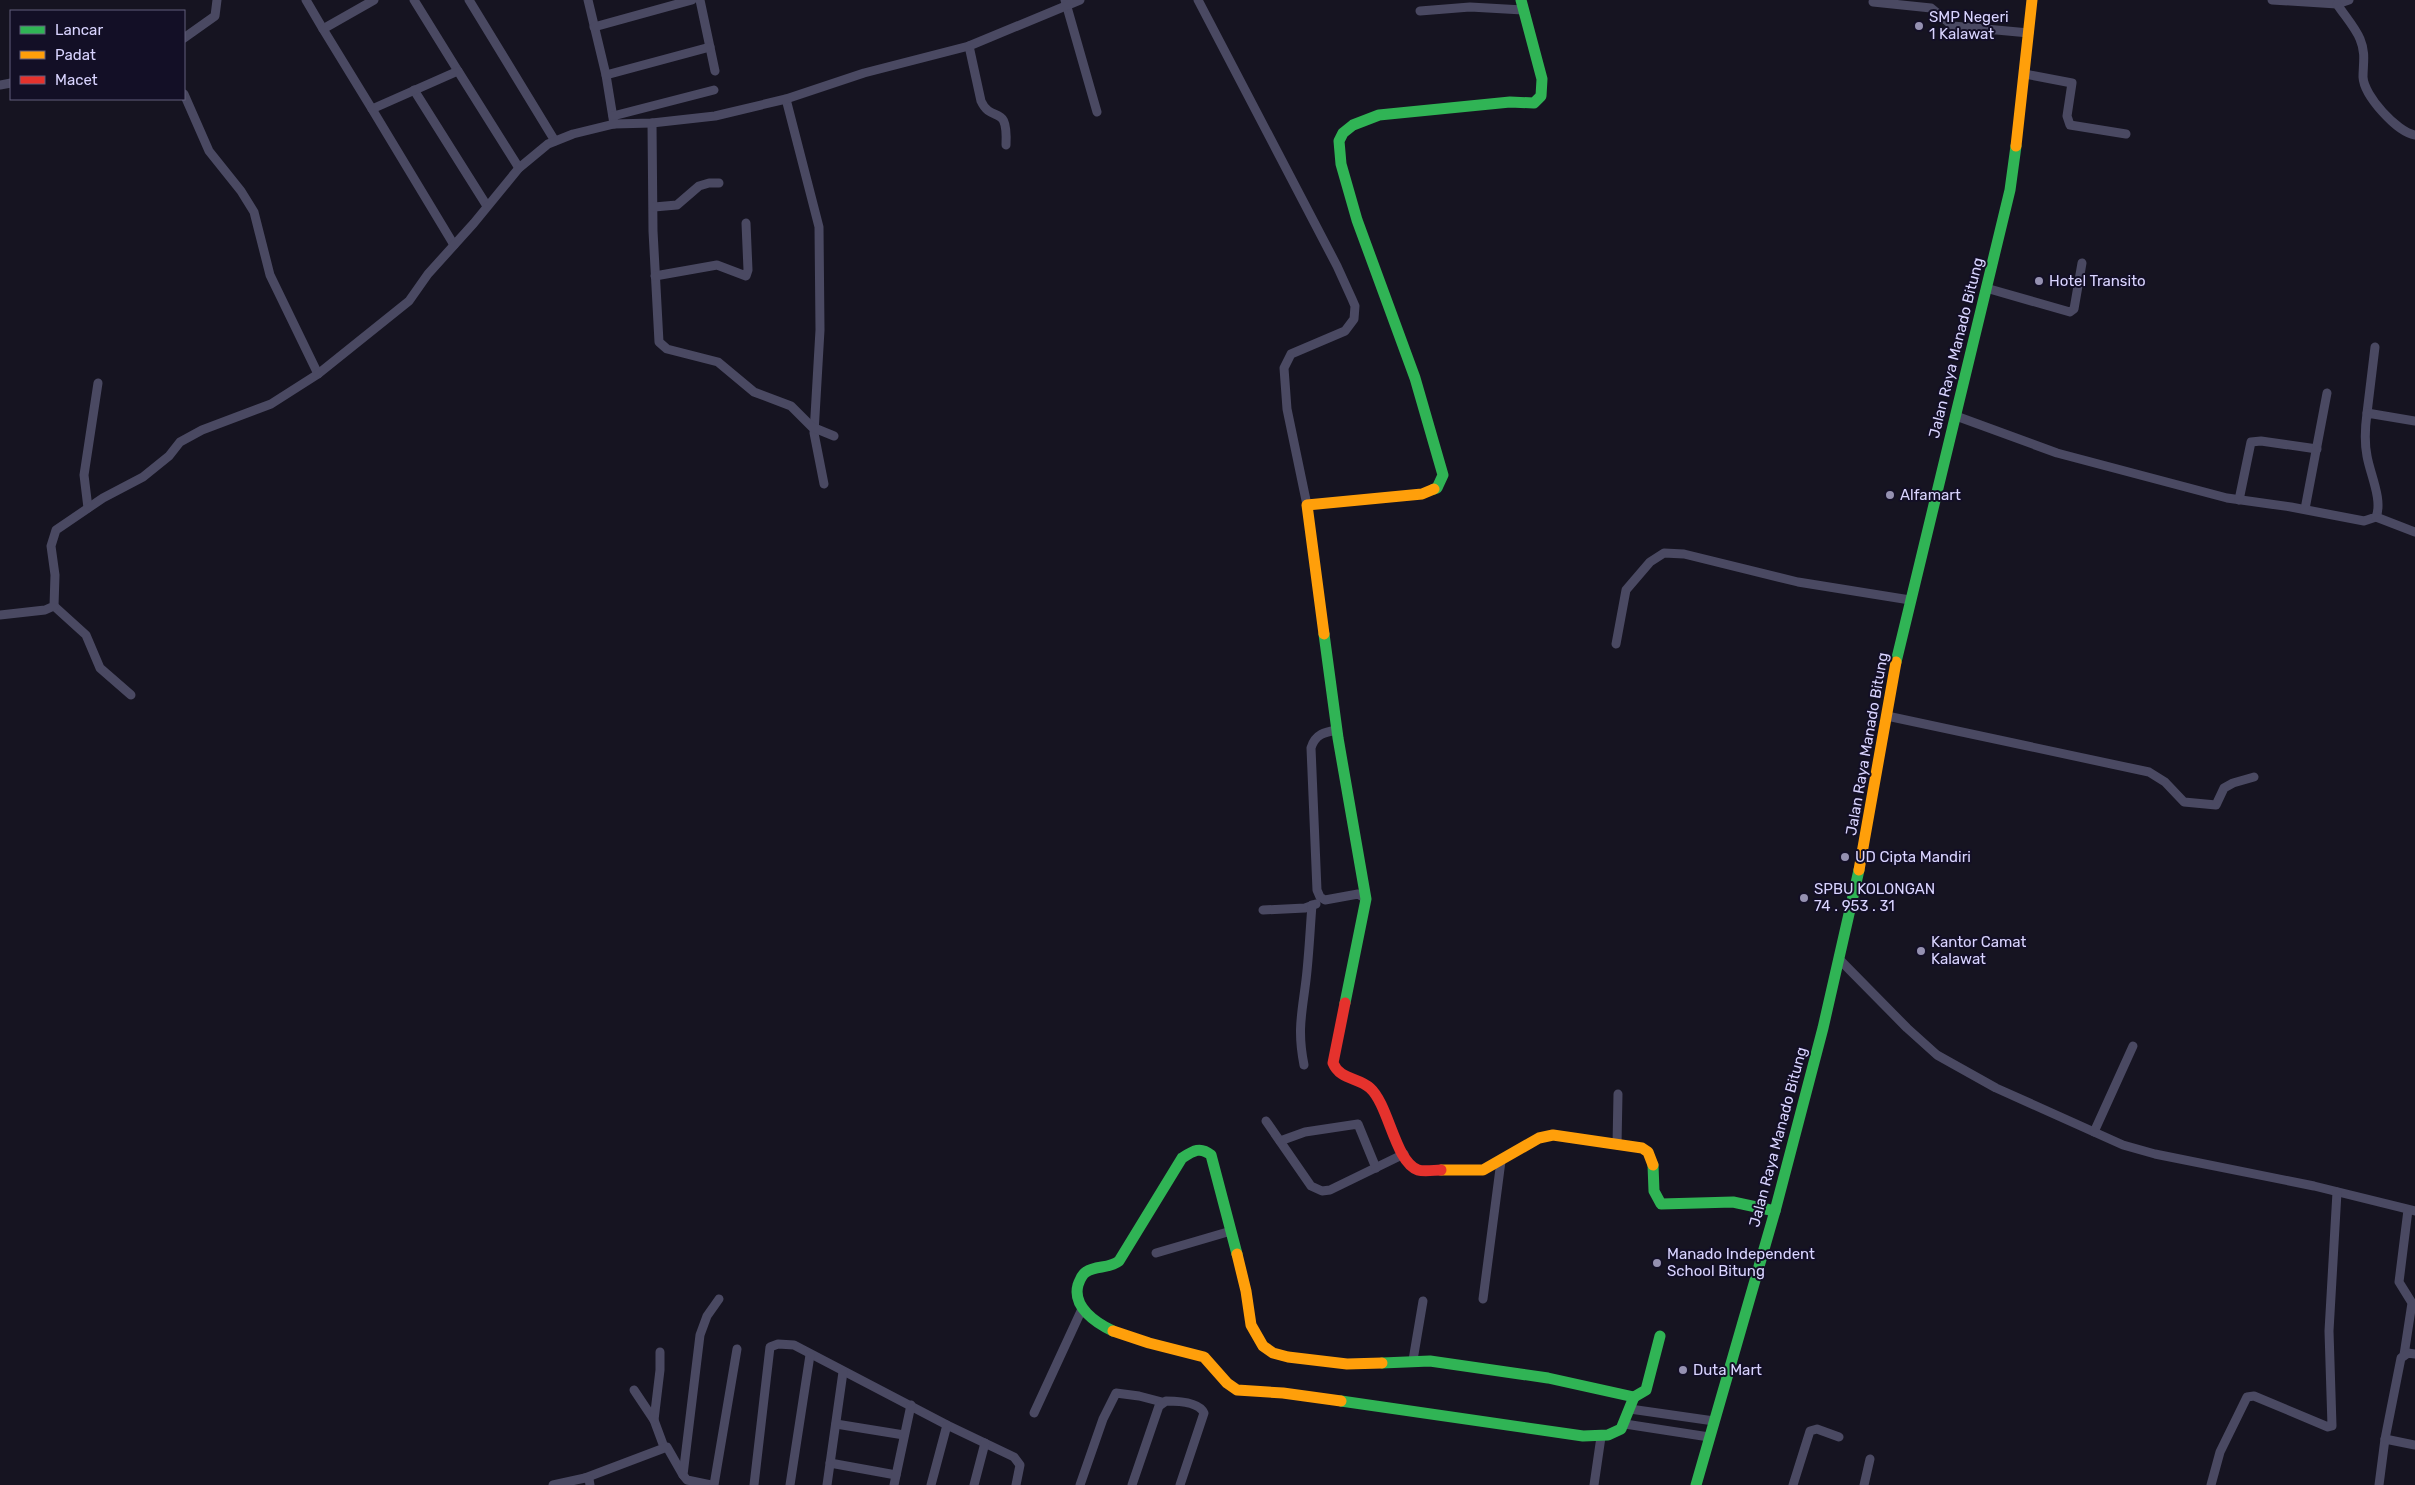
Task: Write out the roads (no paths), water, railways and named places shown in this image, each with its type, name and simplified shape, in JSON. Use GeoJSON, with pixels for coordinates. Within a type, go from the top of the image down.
{"type":"FeatureCollection","features":[{"type":"Feature","properties":{"kind":"main road","name":"Jalan Raya Manado Bitung"},"geometry":{"type":"LineString","coordinates":[[1696,1485],[1812,1076],[1864,850],[1886,716],[1910,600],[2010,190],[2025,74],[2032,0]]}},
{"type":"Feature","properties":{"kind":"main road"},"geometry":{"type":"LineString","coordinates":[[1522,5],[1542,78],[1542,96],[1534,102],[1510,102],[1379,115],[1353,125],[1340,136],[1339,151],[1341,164],[1357,220],[1415,378],[1443,475],[1437,488],[1422,494],[1308,505],[1337,730],[1366,899],[1332,1063],[1337,1071],[1372,1090],[1404,1154],[1415,1168],[1425,1172],[1483,1170],[1539,1138],[1549,1135],[1642,1148],[1648,1151],[1652,1158],[1654,1196],[1661,1204],[1733,1202],[1775,1211]]}},
{"type":"Feature","properties":{"kind":"main road"},"geometry":{"type":"LineString","coordinates":[[1634,1397],[1548,1378],[1413,1360],[1379,1363],[1326,1362],[1273,1353],[1263,1346],[1251,1325],[1246,1291],[1231,1231],[1211,1155],[1205,1150],[1190,1152],[1182,1158],[1119,1261],[1109,1268],[1095,1268],[1084,1273],[1077,1294],[1082,1309],[1092,1320],[1117,1334],[1204,1357],[1211,1361],[1226,1382],[1237,1390],[1283,1394],[1479,1422],[1600,1436],[1622,1429],[1634,1397],[1646,1390],[1660,1336]]}},
{"type":"Feature","properties":{"kind":"street"},"geometry":{"type":"LineString","coordinates":[[185,37],[215,16],[217,0]]}},
{"type":"Feature","properties":{"kind":"street"},"geometry":{"type":"LineString","coordinates":[[306,0],[454,245]]}},
{"type":"Feature","properties":{"kind":"street"},"geometry":{"type":"LineString","coordinates":[[323,29],[374,0]]}},
{"type":"Feature","properties":{"kind":"street"},"geometry":{"type":"LineString","coordinates":[[414,0],[519,168]]}},
{"type":"Feature","properties":{"kind":"street"},"geometry":{"type":"LineString","coordinates":[[469,0],[555,141]]}},
{"type":"Feature","properties":{"kind":"street"},"geometry":{"type":"LineString","coordinates":[[588,0],[606,75],[613,120]]}},
{"type":"Feature","properties":{"kind":"street"},"geometry":{"type":"LineString","coordinates":[[594,27],[692,0]]}},
{"type":"Feature","properties":{"kind":"street"},"geometry":{"type":"LineString","coordinates":[[700,0],[715,71]]}},
{"type":"Feature","properties":{"kind":"street"},"geometry":{"type":"LineString","coordinates":[[613,120],[652,123],[715,116],[786,99],[864,73],[969,46],[1066,3],[1080,0]]}},
{"type":"Feature","properties":{"kind":"street"},"geometry":{"type":"LineString","coordinates":[[1198,0],[1337,266],[1354,306],[1354,319],[1345,331],[1291,354],[1284,368],[1287,409],[1308,505]]}},
{"type":"Feature","properties":{"kind":"street"},"geometry":{"type":"LineString","coordinates":[[2272,0],[2336,4],[2349,0]]}},
{"type":"Feature","properties":{"kind":"street"},"geometry":{"type":"LineString","coordinates":[[1873,2],[1931,8],[1953,26],[2029,33]]}},
{"type":"Feature","properties":{"kind":"street"},"geometry":{"type":"LineString","coordinates":[[1066,3],[1097,112]]}},
{"type":"Feature","properties":{"kind":"street"},"geometry":{"type":"LineString","coordinates":[[1420,11],[1469,4],[1522,5]]}},
{"type":"Feature","properties":{"kind":"street"},"geometry":{"type":"LineString","coordinates":[[2336,4],[2360,38],[2365,54],[2363,77],[2365,85],[2386,115],[2399,129],[2415,135]]}},
{"type":"Feature","properties":{"kind":"street"},"geometry":{"type":"LineString","coordinates":[[969,46],[981,101],[985,108],[1003,118],[1007,127],[1006,145]]}},
{"type":"Feature","properties":{"kind":"street"},"geometry":{"type":"LineString","coordinates":[[606,75],[710,47]]}},
{"type":"Feature","properties":{"kind":"street"},"geometry":{"type":"LineString","coordinates":[[372,109],[458,71]]}},
{"type":"Feature","properties":{"kind":"street"},"geometry":{"type":"LineString","coordinates":[[2025,74],[2072,83],[2067,116],[2070,125],[2126,134]]}},
{"type":"Feature","properties":{"kind":"street"},"geometry":{"type":"LineString","coordinates":[[414,90],[488,206]]}},
{"type":"Feature","properties":{"kind":"street"},"geometry":{"type":"LineString","coordinates":[[132,695],[100,668],[86,635],[54,606],[55,575],[51,546],[56,530],[88,508],[143,477],[169,456],[180,442],[202,430],[271,404],[318,374],[409,301],[428,274],[519,168],[538,151],[555,141],[613,120],[714,90]]}},
{"type":"Feature","properties":{"kind":"street"},"geometry":{"type":"LineString","coordinates":[[185,96],[209,151],[241,191],[254,212],[270,275],[318,374]]}},
{"type":"Feature","properties":{"kind":"street"},"geometry":{"type":"LineString","coordinates":[[786,99],[810,188],[820,235],[820,330],[814,428],[824,484]]}},
{"type":"Feature","properties":{"kind":"street"},"geometry":{"type":"LineString","coordinates":[[652,123],[657,339],[661,346],[718,362],[754,392],[795,408],[814,428],[834,436]]}},
{"type":"Feature","properties":{"kind":"street"},"geometry":{"type":"LineString","coordinates":[[654,208],[677,205],[699,186],[719,183]]}},
{"type":"Feature","properties":{"kind":"street"},"geometry":{"type":"LineString","coordinates":[[655,276],[717,265],[746,276],[748,270],[746,223]]}},
{"type":"Feature","properties":{"kind":"street"},"geometry":{"type":"LineString","coordinates":[[1986,288],[2062,311],[2072,311],[2075,306],[2082,263]]}},
{"type":"Feature","properties":{"kind":"street"},"geometry":{"type":"LineString","coordinates":[[2375,347],[2364,431],[2371,478],[2378,501],[2376,517]]}},
{"type":"Feature","properties":{"kind":"street"},"geometry":{"type":"LineString","coordinates":[[88,508],[84,474],[98,383]]}},
{"type":"Feature","properties":{"kind":"street"},"geometry":{"type":"LineString","coordinates":[[2305,509],[2327,393]]}},
{"type":"Feature","properties":{"kind":"street"},"geometry":{"type":"LineString","coordinates":[[2367,413],[2415,422]]}},
{"type":"Feature","properties":{"kind":"street"},"geometry":{"type":"LineString","coordinates":[[1956,416],[2057,453],[2174,485],[2239,500],[2305,509],[2364,521],[2376,517],[2415,532]]}},
{"type":"Feature","properties":{"kind":"street"},"geometry":{"type":"LineString","coordinates":[[2239,500],[2251,442],[2261,441],[2317,449]]}},
{"type":"Feature","properties":{"kind":"street"},"geometry":{"type":"LineString","coordinates":[[1616,644],[1626,590],[1650,562],[1664,553],[1684,554],[1798,582],[1910,600]]}},
{"type":"Feature","properties":{"kind":"street"},"geometry":{"type":"LineString","coordinates":[[0,615],[45,610],[54,606]]}},
{"type":"Feature","properties":{"kind":"street"},"geometry":{"type":"LineString","coordinates":[[1886,716],[2149,772],[2165,782],[2184,802],[2216,805],[2224,788],[2233,783],[2254,777]]}},
{"type":"Feature","properties":{"kind":"street"},"geometry":{"type":"LineString","coordinates":[[1328,900],[1322,899],[1317,890],[1312,748],[1313,741],[1322,733],[1337,730]]}},
{"type":"Feature","properties":{"kind":"street"},"geometry":{"type":"LineString","coordinates":[[1263,910],[1305,908],[1328,900],[1358,894],[1366,899]]}},
{"type":"Feature","properties":{"kind":"street"},"geometry":{"type":"LineString","coordinates":[[1304,1065],[1299,1042],[1299,1022],[1306,980],[1312,905]]}},
{"type":"Feature","properties":{"kind":"street"},"geometry":{"type":"LineString","coordinates":[[1839,959],[1906,1028],[1937,1055],[1996,1088],[2123,1145],[2155,1154],[2270,1176],[2411,1211],[2399,1282],[2412,1303],[2404,1355],[2394,1387],[2379,1485]]}},
{"type":"Feature","properties":{"kind":"street"},"geometry":{"type":"LineString","coordinates":[[2094,1132],[2133,1046]]}},
{"type":"Feature","properties":{"kind":"street"},"geometry":{"type":"LineString","coordinates":[[1617,1145],[1618,1094]]}},
{"type":"Feature","properties":{"kind":"street"},"geometry":{"type":"LineString","coordinates":[[1266,1121],[1311,1186],[1322,1191],[1330,1190],[1404,1154]]}},
{"type":"Feature","properties":{"kind":"street"},"geometry":{"type":"LineString","coordinates":[[1280,1141],[1305,1132],[1358,1124],[1376,1168]]}},
{"type":"Feature","properties":{"kind":"street"},"geometry":{"type":"LineString","coordinates":[[1483,1299],[1501,1161]]}},
{"type":"Feature","properties":{"kind":"street"},"geometry":{"type":"LineString","coordinates":[[2211,1485],[2220,1452],[2247,1397],[2254,1396],[2260,1398],[2328,1428],[2332,1426],[2329,1330],[2337,1192]]}},
{"type":"Feature","properties":{"kind":"street"},"geometry":{"type":"LineString","coordinates":[[1156,1253],[1231,1231]]}},
{"type":"Feature","properties":{"kind":"street"},"geometry":{"type":"LineString","coordinates":[[683,1475],[700,1335],[707,1316],[719,1299]]}},
{"type":"Feature","properties":{"kind":"street"},"geometry":{"type":"LineString","coordinates":[[1413,1360],[1423,1301]]}},
{"type":"Feature","properties":{"kind":"street"},"geometry":{"type":"LineString","coordinates":[[1034,1413],[1082,1309]]}},
{"type":"Feature","properties":{"kind":"street"},"geometry":{"type":"LineString","coordinates":[[754,1485],[770,1347],[778,1344],[794,1345],[947,1425],[1018,1459],[1020,1466],[1016,1485]]}},
{"type":"Feature","properties":{"kind":"street"},"geometry":{"type":"LineString","coordinates":[[553,1485],[588,1481],[664,1447],[669,1448],[687,1480],[712,1485],[737,1349]]}},
{"type":"Feature","properties":{"kind":"street"},"geometry":{"type":"LineString","coordinates":[[654,1420],[660,1370],[660,1352]]}},
{"type":"Feature","properties":{"kind":"street"},"geometry":{"type":"LineString","coordinates":[[2404,1355],[2415,1354]]}},
{"type":"Feature","properties":{"kind":"street"},"geometry":{"type":"LineString","coordinates":[[790,1485],[810,1355]]}},
{"type":"Feature","properties":{"kind":"street"},"geometry":{"type":"LineString","coordinates":[[827,1485],[843,1372]]}},
{"type":"Feature","properties":{"kind":"street"},"geometry":{"type":"LineString","coordinates":[[634,1390],[654,1420],[664,1447]]}},
{"type":"Feature","properties":{"kind":"street"},"geometry":{"type":"LineString","coordinates":[[1080,1485],[1103,1419],[1116,1392],[1162,1402],[1169,1401],[1196,1405],[1202,1408],[1204,1413],[1180,1485]]}},
{"type":"Feature","properties":{"kind":"street"},"geometry":{"type":"LineString","coordinates":[[1132,1485],[1162,1402]]}},
{"type":"Feature","properties":{"kind":"street"},"geometry":{"type":"LineString","coordinates":[[894,1485],[911,1405]]}},
{"type":"Feature","properties":{"kind":"street"},"geometry":{"type":"LineString","coordinates":[[1630,1409],[1714,1421]]}},
{"type":"Feature","properties":{"kind":"street"},"geometry":{"type":"LineString","coordinates":[[836,1424],[904,1435]]}},
{"type":"Feature","properties":{"kind":"street"},"geometry":{"type":"LineString","coordinates":[[1625,1424],[1709,1436]]}},
{"type":"Feature","properties":{"kind":"street"},"geometry":{"type":"LineString","coordinates":[[932,1485],[947,1425]]}},
{"type":"Feature","properties":{"kind":"street"},"geometry":{"type":"LineString","coordinates":[[1793,1485],[1810,1431],[1817,1429],[1839,1437]]}},
{"type":"Feature","properties":{"kind":"street"},"geometry":{"type":"LineString","coordinates":[[1594,1485],[1600,1436]]}},
{"type":"Feature","properties":{"kind":"street"},"geometry":{"type":"LineString","coordinates":[[2385,1439],[2415,1446]]}},
{"type":"Feature","properties":{"kind":"street"},"geometry":{"type":"LineString","coordinates":[[974,1485],[985,1443]]}},
{"type":"Feature","properties":{"kind":"street"},"geometry":{"type":"LineString","coordinates":[[1864,1485],[1870,1459]]}},
{"type":"Feature","properties":{"kind":"street"},"geometry":{"type":"LineString","coordinates":[[830,1463],[896,1475]]}},
{"type":"Feature","properties":{"kind":"place","name":"SMP Negeri 1 Kalawat"},"geometry":{"type":"Point","coordinates":[1919,26]}},
{"type":"Feature","properties":{"kind":"place","name":"Hotel Transito"},"geometry":{"type":"Point","coordinates":[2039,281]}},
{"type":"Feature","properties":{"kind":"place","name":"Alfamart"},"geometry":{"type":"Point","coordinates":[1890,495]}},
{"type":"Feature","properties":{"kind":"place","name":"UD Cipta Mandiri"},"geometry":{"type":"Point","coordinates":[1845,857]}},
{"type":"Feature","properties":{"kind":"place","name":"SPBU KOLONGAN 74 . 953 . 31"},"geometry":{"type":"Point","coordinates":[1804,898]}},
{"type":"Feature","properties":{"kind":"place","name":"Kantor Camat Kalawat"},"geometry":{"type":"Point","coordinates":[1921,951]}},
{"type":"Feature","properties":{"kind":"place","name":"Manado Independent School Bitung"},"geometry":{"type":"Point","coordinates":[1657,1263]}},
{"type":"Feature","properties":{"kind":"place","name":"Duta Mart"},"geometry":{"type":"Point","coordinates":[1683,1370]}}]}
